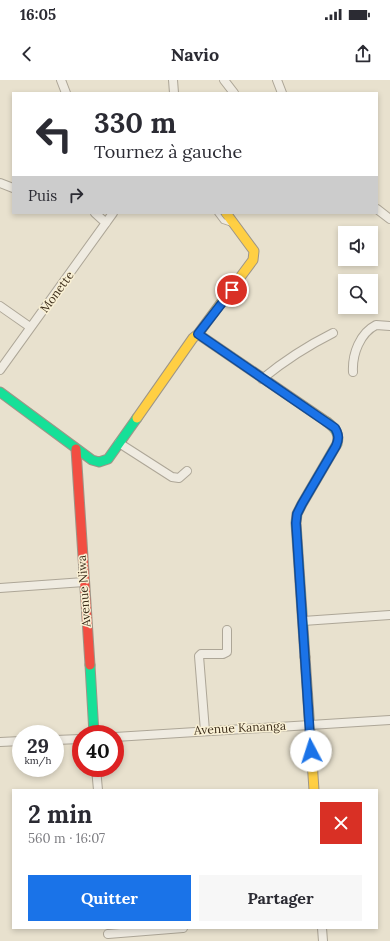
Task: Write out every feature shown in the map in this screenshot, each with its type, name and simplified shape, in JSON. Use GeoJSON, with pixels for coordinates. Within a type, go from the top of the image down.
{"type":"FeatureCollection","features":[{"type":"Feature","properties":{"kind":"street"},"geometry":{"type":"LineString","coordinates":[[61,80],[66,92]]}},
{"type":"Feature","properties":{"kind":"street"},"geometry":{"type":"LineString","coordinates":[[173,80],[174,92]]}},
{"type":"Feature","properties":{"kind":"street"},"geometry":{"type":"LineString","coordinates":[[224,80],[233,92]]}},
{"type":"Feature","properties":{"kind":"street"},"geometry":{"type":"LineString","coordinates":[[277,80],[282,92]]}},
{"type":"Feature","properties":{"kind":"street"},"geometry":{"type":"LineString","coordinates":[[0,183],[12,188]]}},
{"type":"Feature","properties":{"kind":"street"},"geometry":{"type":"LineString","coordinates":[[378,210],[390,219]]}},
{"type":"Feature","properties":{"kind":"street"},"geometry":{"type":"LineString","coordinates":[[96,214],[106,223]]}},
{"type":"Feature","properties":{"kind":"street","name":"Monette"},"geometry":{"type":"LineString","coordinates":[[0,370],[111,214]]}},
{"type":"Feature","properties":{"kind":"street"},"geometry":{"type":"LineString","coordinates":[[0,392],[92,460],[99,462],[108,459],[193,338],[198,334],[254,256],[254,251],[227,214]]}},
{"type":"Feature","properties":{"kind":"street"},"geometry":{"type":"LineString","coordinates":[[0,306],[30,328]]}},
{"type":"Feature","properties":{"kind":"street"},"geometry":{"type":"LineString","coordinates":[[354,372],[354,354],[365,335],[376,324],[390,326]]}},
{"type":"Feature","properties":{"kind":"street"},"geometry":{"type":"LineString","coordinates":[[262,379],[282,363],[315,342],[333,333]]}},
{"type":"Feature","properties":{"kind":"street"},"geometry":{"type":"LineString","coordinates":[[198,334],[335,428],[338,434],[339,440],[297,514],[296,523],[314,789]]}},
{"type":"Feature","properties":{"kind":"street"},"geometry":{"type":"LineString","coordinates":[[119,443],[172,478],[178,478],[187,471]]}},
{"type":"Feature","properties":{"kind":"street","name":"Avenue Niwa"},"geometry":{"type":"LineString","coordinates":[[76,449],[93,725]]}},
{"type":"Feature","properties":{"kind":"street"},"geometry":{"type":"LineString","coordinates":[[0,588],[84,582]]}},
{"type":"Feature","properties":{"kind":"street"},"geometry":{"type":"LineString","coordinates":[[303,621],[390,615]]}},
{"type":"Feature","properties":{"kind":"street"},"geometry":{"type":"LineString","coordinates":[[204,731],[199,656],[227,652],[227,630]]}},
{"type":"Feature","properties":{"kind":"street","name":"Avenue Kananga"},"geometry":{"type":"LineString","coordinates":[[124,735],[390,720]]}},
{"type":"Feature","properties":{"kind":"street"},"geometry":{"type":"LineString","coordinates":[[0,742],[12,741]]}},
{"type":"Feature","properties":{"kind":"street"},"geometry":{"type":"LineString","coordinates":[[97,777],[98,789]]}},
{"type":"Feature","properties":{"kind":"street"},"geometry":{"type":"LineString","coordinates":[[108,934],[170,929]]}},
{"type":"Feature","properties":{"kind":"street"},"geometry":{"type":"LineString","coordinates":[[322,929],[324,941]]}},
{"type":"Feature","properties":{"kind":"lane"},"geometry":{"type":"LineString","coordinates":[[218,214],[223,221],[228,224],[235,224]]}},
{"type":"Feature","properties":{"kind":"traffic: fast"},"geometry":{"type":"LineString","coordinates":[[0,392],[92,460],[99,462],[108,459],[137,418]]}},
{"type":"Feature","properties":{"kind":"traffic: fast"},"geometry":{"type":"LineString","coordinates":[[305,657],[296,523],[297,514],[302,504],[337,444],[338,437],[336,431],[327,422]]}},
{"type":"Feature","properties":{"kind":"traffic: fast"},"geometry":{"type":"LineString","coordinates":[[90,665],[93,725]]}},
{"type":"Feature","properties":{"kind":"traffic: slow"},"geometry":{"type":"LineString","coordinates":[[137,418],[193,338],[198,334],[253,260],[254,251],[227,214]]}},
{"type":"Feature","properties":{"kind":"traffic: slow"},"geometry":{"type":"LineString","coordinates":[[198,334],[327,422]]}},
{"type":"Feature","properties":{"kind":"traffic: slow"},"geometry":{"type":"LineString","coordinates":[[305,657],[314,789]]}},
{"type":"Feature","properties":{"kind":"traffic: jam"},"geometry":{"type":"LineString","coordinates":[[76,449],[90,665]]}},
{"type":"Feature","properties":{"kind":"route"},"geometry":{"type":"LineString","coordinates":[[232,290],[198,334],[335,428],[338,434],[339,440],[302,504],[297,514],[296,523],[311,751]]}}]}
